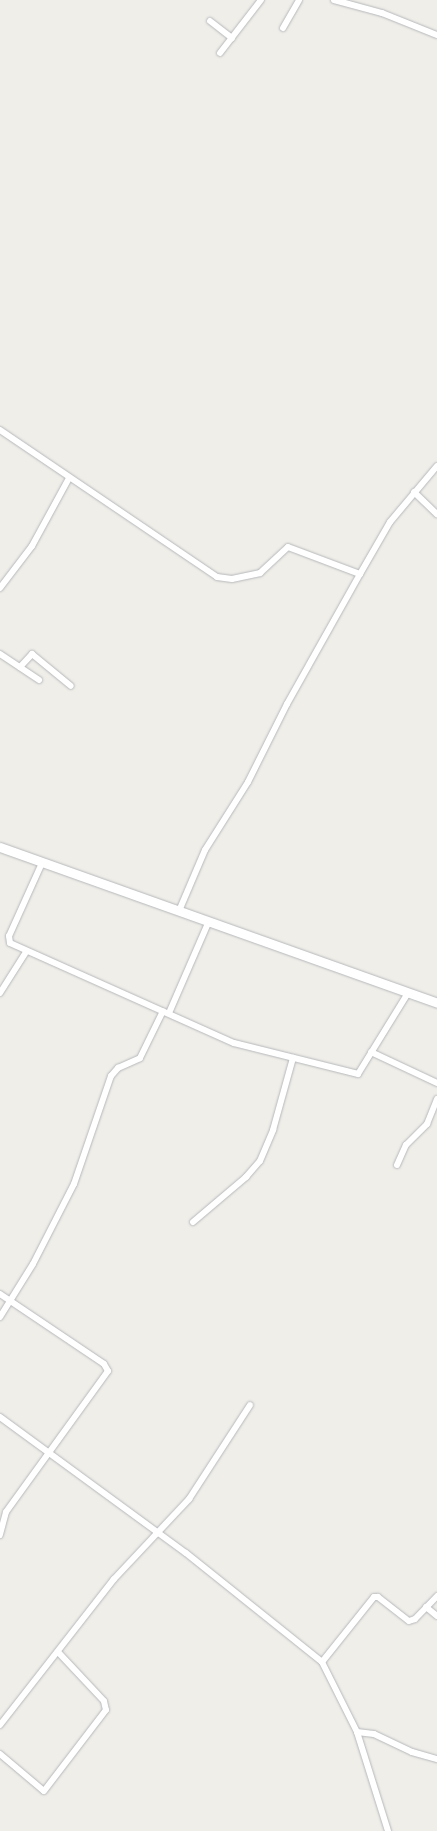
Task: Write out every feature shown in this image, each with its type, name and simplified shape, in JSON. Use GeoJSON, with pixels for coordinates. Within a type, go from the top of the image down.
{"type":"FeatureCollection","features":[{"type":"Feature","properties":{"kind":"main road"},"geometry":{"type":"LineString","coordinates":[[0,847],[437,1003]]}},
{"type":"Feature","properties":{"kind":"street"},"geometry":{"type":"LineString","coordinates":[[220,54],[261,0]]}},
{"type":"Feature","properties":{"kind":"street"},"geometry":{"type":"LineString","coordinates":[[282,28],[299,0]]}},
{"type":"Feature","properties":{"kind":"street"},"geometry":{"type":"LineString","coordinates":[[334,0],[382,13],[437,34]]}},
{"type":"Feature","properties":{"kind":"street"},"geometry":{"type":"LineString","coordinates":[[210,21],[232,38]]}},
{"type":"Feature","properties":{"kind":"street"},"geometry":{"type":"LineString","coordinates":[[0,430],[217,578],[232,579],[260,573],[288,547],[360,574]]}},
{"type":"Feature","properties":{"kind":"street"},"geometry":{"type":"LineString","coordinates":[[179,910],[205,850],[248,782],[287,704],[390,522],[437,466]]}},
{"type":"Feature","properties":{"kind":"street"},"geometry":{"type":"LineString","coordinates":[[0,588],[32,546],[69,478]]}},
{"type":"Feature","properties":{"kind":"street"},"geometry":{"type":"LineString","coordinates":[[414,492],[437,514]]}},
{"type":"Feature","properties":{"kind":"street"},"geometry":{"type":"LineString","coordinates":[[0,654],[39,680]]}},
{"type":"Feature","properties":{"kind":"street"},"geometry":{"type":"LineString","coordinates":[[20,667],[32,654],[71,686]]}},
{"type":"Feature","properties":{"kind":"street"},"geometry":{"type":"LineString","coordinates":[[42,863],[9,936],[10,943],[26,952],[234,1043],[358,1074],[408,993]]}},
{"type":"Feature","properties":{"kind":"street"},"geometry":{"type":"LineString","coordinates":[[0,1317],[74,1184],[111,1076],[118,1068],[140,1058],[166,1012],[209,921]]}},
{"type":"Feature","properties":{"kind":"street"},"geometry":{"type":"LineString","coordinates":[[0,993],[26,952]]}},
{"type":"Feature","properties":{"kind":"street"},"geometry":{"type":"LineString","coordinates":[[371,1052],[437,1083]]}},
{"type":"Feature","properties":{"kind":"street"},"geometry":{"type":"LineString","coordinates":[[193,1222],[246,1178],[260,1161],[273,1130],[293,1058]]}},
{"type":"Feature","properties":{"kind":"street"},"geometry":{"type":"LineString","coordinates":[[397,1166],[406,1145],[427,1124],[437,1099]]}},
{"type":"Feature","properties":{"kind":"street"},"geometry":{"type":"LineString","coordinates":[[0,1294],[107,1367],[107,1375],[51,1454],[6,1512],[0,1536]]}},
{"type":"Feature","properties":{"kind":"street"},"geometry":{"type":"LineString","coordinates":[[0,1725],[114,1579],[189,1499],[250,1405]]}},
{"type":"Feature","properties":{"kind":"street"},"geometry":{"type":"LineString","coordinates":[[0,1417],[157,1532],[322,1662],[357,1732],[388,1831]]}},
{"type":"Feature","properties":{"kind":"street"},"geometry":{"type":"LineString","coordinates":[[0,1507],[6,1512]]}},
{"type":"Feature","properties":{"kind":"street"},"geometry":{"type":"LineString","coordinates":[[322,1662],[374,1597],[378,1597],[409,1621],[415,1619],[437,1596]]}},
{"type":"Feature","properties":{"kind":"street"},"geometry":{"type":"LineString","coordinates":[[426,1608],[437,1616]]}},
{"type":"Feature","properties":{"kind":"street"},"geometry":{"type":"LineString","coordinates":[[0,1754],[44,1791],[106,1710],[104,1701],[58,1652]]}},
{"type":"Feature","properties":{"kind":"street"},"geometry":{"type":"LineString","coordinates":[[357,1732],[374,1734],[412,1752],[437,1759]]}}]}
